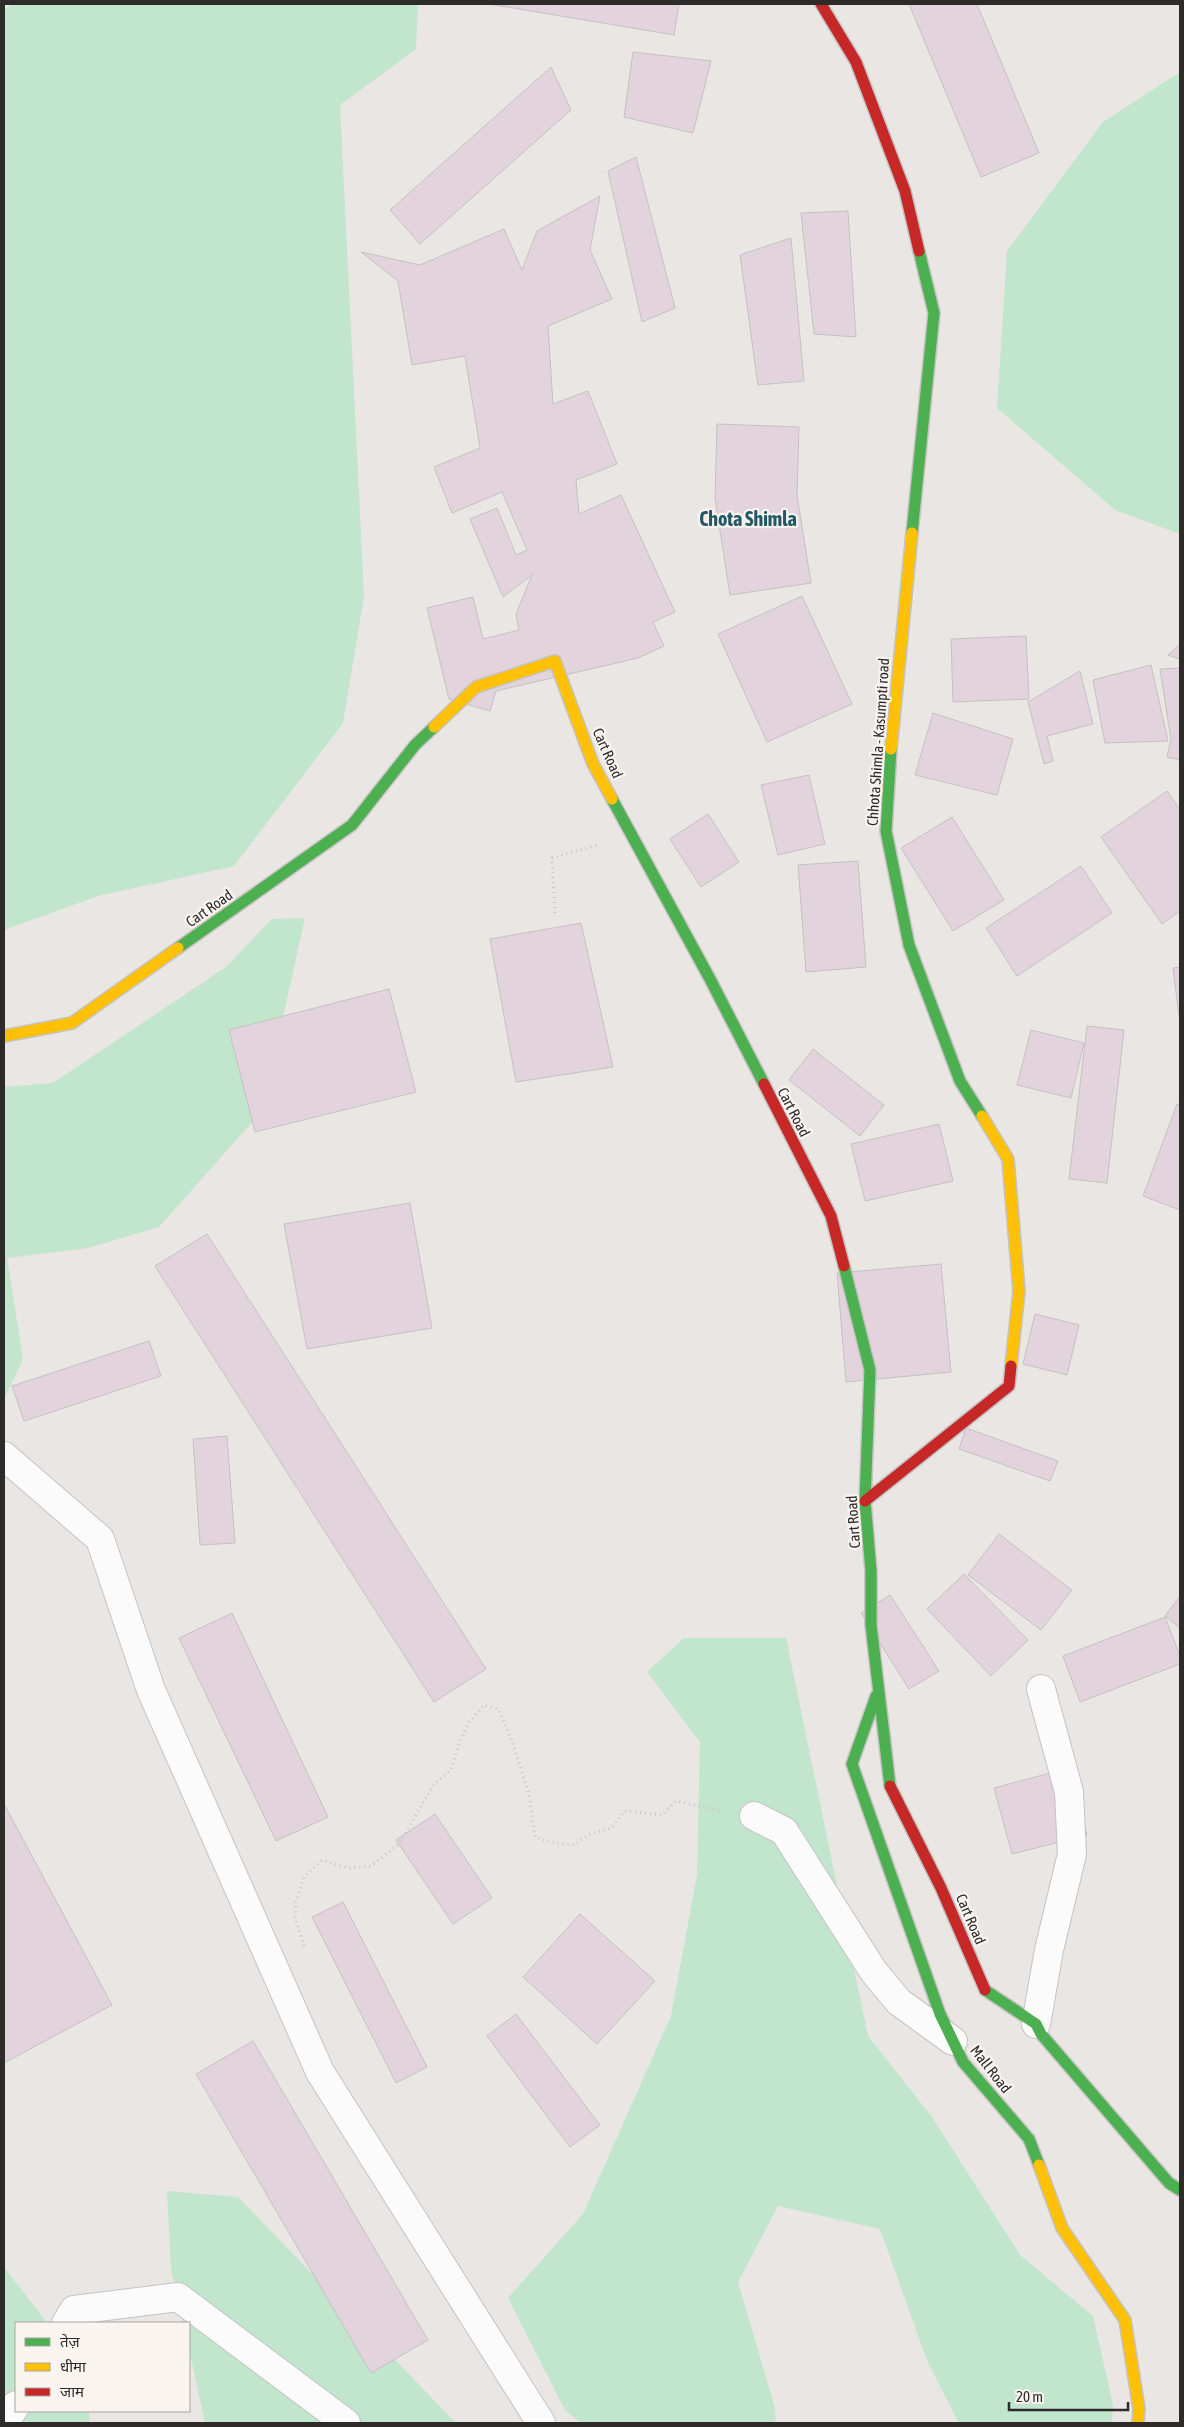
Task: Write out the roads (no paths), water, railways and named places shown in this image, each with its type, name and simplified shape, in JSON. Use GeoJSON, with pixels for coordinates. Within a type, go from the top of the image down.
{"type":"FeatureCollection","features":[{"type":"Feature","properties":{"kind":"street","name":"Chhota Shimla - Kasumpti road"},"geometry":{"type":"LineString","coordinates":[[820,4],[856,62],[905,191],[934,314],[893,717],[886,831],[909,945],[960,1081],[1008,1159],[1019,1291],[1009,1386],[865,1501]]}},
{"type":"Feature","properties":{"kind":"street","name":"Cart Road"},"geometry":{"type":"LineString","coordinates":[[4,1036],[72,1023],[352,825],[414,745],[476,687],[555,661],[593,764],[710,979],[831,1216],[870,1370],[865,1501],[871,1571],[871,1625],[890,1788],[941,1888],[984,1989],[1036,2024],[1041,2034],[1169,2183],[1180,2190]]}},
{"type":"Feature","properties":{"kind":"street"},"geometry":{"type":"LineString","coordinates":[[4,1456],[100,1539],[152,1690],[320,2072],[541,2423]]}},
{"type":"Feature","properties":{"kind":"street"},"geometry":{"type":"LineString","coordinates":[[1036,2024],[1049,1950],[1072,1854],[1069,1792],[1041,1689]]}},
{"type":"Feature","properties":{"kind":"street","name":"Mall Road"},"geometry":{"type":"LineString","coordinates":[[878,1690],[852,1764],[940,2014],[963,2062],[1029,2139],[1062,2228],[1125,2320],[1139,2409],[1138,2423]]}},
{"type":"Feature","properties":{"kind":"street"},"geometry":{"type":"LineString","coordinates":[[754,1816],[784,1831],[874,1972],[900,2002],[953,2042]]}},
{"type":"Feature","properties":{"kind":"street"},"geometry":{"type":"LineString","coordinates":[[67,2322],[74,2310],[178,2297],[346,2423]]}},
{"type":"Feature","properties":{"kind":"street"},"geometry":{"type":"LineString","coordinates":[[5,2423],[15,2407]]}},
{"type":"Feature","properties":{"kind":"district","name":"Chota Shimla"},"geometry":{"type":"Point","coordinates":[748,518]}}]}
